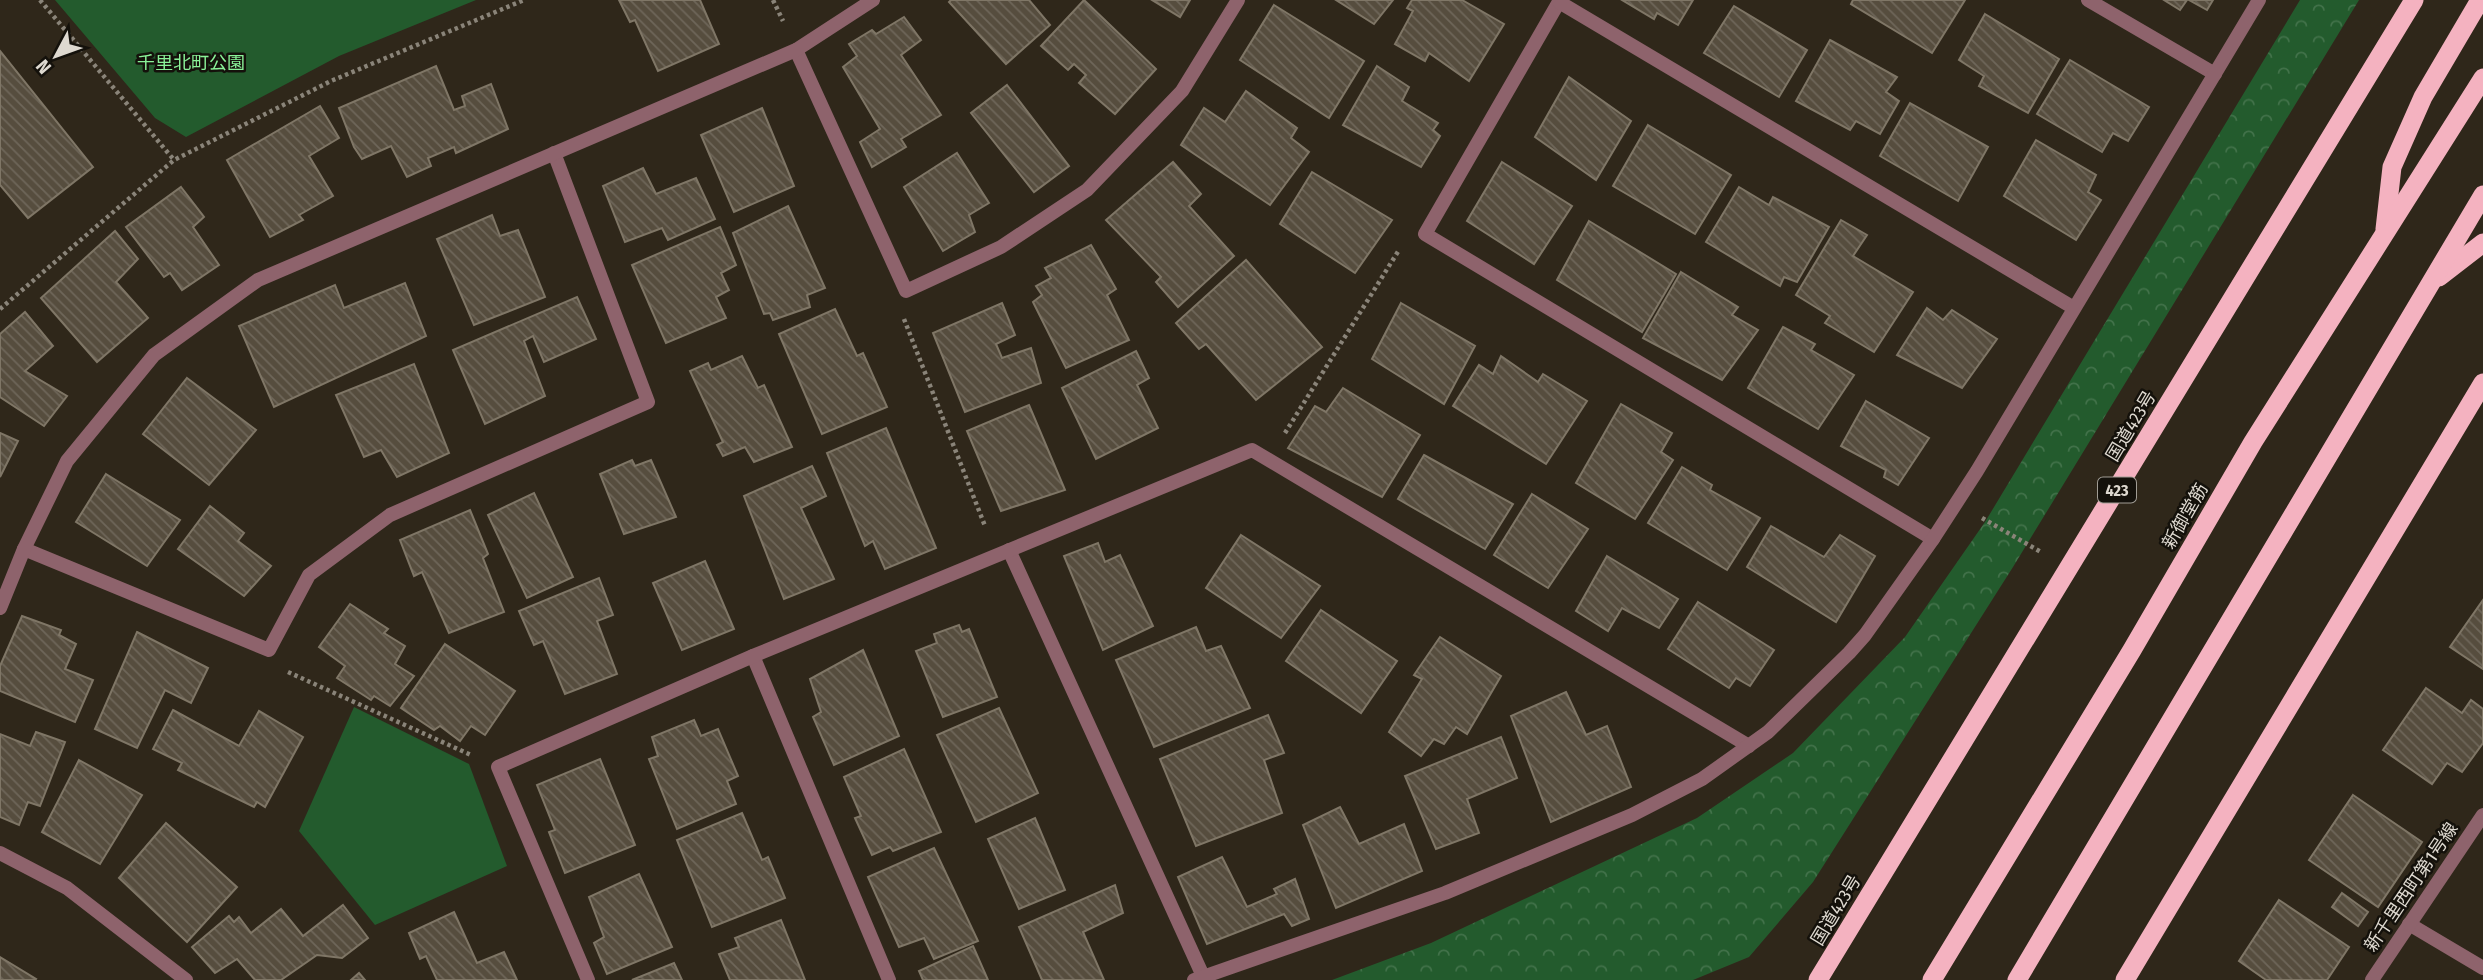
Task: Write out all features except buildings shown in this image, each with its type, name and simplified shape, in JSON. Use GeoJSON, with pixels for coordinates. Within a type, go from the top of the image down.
{"type":"FeatureCollection","features":[{"type":"Feature","properties":{"kind":"highway","name":"国道423号"},"geometry":{"type":"LineString","coordinates":[[1818,979],[2414,0]]}},
{"type":"Feature","properties":{"kind":"highway"},"geometry":{"type":"LineString","coordinates":[[2384,237],[2392,167],[2424,97],[2480,0]]}},
{"type":"Feature","properties":{"kind":"highway","name":"新御堂筋"},"geometry":{"type":"LineString","coordinates":[[1932,980],[2132,650],[2253,442],[2483,78]]}},
{"type":"Feature","properties":{"kind":"highway"},"geometry":{"type":"LineString","coordinates":[[2017,980],[2483,195]]}},
{"type":"Feature","properties":{"kind":"highway"},"geometry":{"type":"LineString","coordinates":[[2431,284],[2483,243]]}},
{"type":"Feature","properties":{"kind":"highway"},"geometry":{"type":"LineString","coordinates":[[2125,980],[2483,383]]}},
{"type":"Feature","properties":{"kind":"street"},"geometry":{"type":"LineString","coordinates":[[0,608],[24,549],[67,461],[154,355],[258,280],[796,50],[873,0]]}},
{"type":"Feature","properties":{"kind":"street"},"geometry":{"type":"LineString","coordinates":[[796,50],[905,291],[1001,247],[1087,190],[1182,91],[1238,0]]}},
{"type":"Feature","properties":{"kind":"street"},"geometry":{"type":"LineString","coordinates":[[2088,0],[2215,74]]}},
{"type":"Feature","properties":{"kind":"street"},"geometry":{"type":"LineString","coordinates":[[1009,550],[1198,978],[1445,893],[1632,815],[1683,791],[1749,746],[1792,711],[1865,635],[1956,503],[2259,0]]}},
{"type":"Feature","properties":{"kind":"street"},"geometry":{"type":"LineString","coordinates":[[1933,539],[1424,234],[1560,1],[2074,308]]}},
{"type":"Feature","properties":{"kind":"street"},"geometry":{"type":"LineString","coordinates":[[24,549],[269,650],[309,575],[390,515],[648,401],[554,153]]}},
{"type":"Feature","properties":{"kind":"street"},"geometry":{"type":"LineString","coordinates":[[588,980],[498,767],[753,656],[1252,450],[1749,746]]}},
{"type":"Feature","properties":{"kind":"street"},"geometry":{"type":"LineString","coordinates":[[753,656],[889,980]]}},
{"type":"Feature","properties":{"kind":"street","name":"新千里西町第1号線"},"geometry":{"type":"LineString","coordinates":[[2372,980],[2483,816]]}},
{"type":"Feature","properties":{"kind":"street"},"geometry":{"type":"LineString","coordinates":[[0,853],[66,888],[186,980]]}},
{"type":"Feature","properties":{"kind":"street"},"geometry":{"type":"LineString","coordinates":[[2409,924],[2483,968]]}},
{"type":"Feature","properties":{"kind":"path"},"geometry":{"type":"LineString","coordinates":[[40,0],[174,160]]}},
{"type":"Feature","properties":{"kind":"path"},"geometry":{"type":"LineString","coordinates":[[0,309],[174,160],[331,80],[524,0]]}},
{"type":"Feature","properties":{"kind":"path"},"geometry":{"type":"LineString","coordinates":[[1268,461],[1400,249],[1424,234]]}},
{"type":"Feature","properties":{"kind":"path"},"geometry":{"type":"LineString","coordinates":[[905,291],[904,319],[987,532],[1009,550]]}},
{"type":"Feature","properties":{"kind":"path"},"geometry":{"type":"LineString","coordinates":[[1956,503],[2041,552]]}},
{"type":"Feature","properties":{"kind":"path"},"geometry":{"type":"LineString","coordinates":[[269,650],[287,671],[498,767]]}},
{"type":"Feature","properties":{"kind":"green space","name":"千里北町公園"},"geometry":{"type":"Polygon","coordinates":[[[55,0],[476,0],[339,56],[186,137],[155,118],[55,0]]]}},
{"type":"Feature","properties":{"kind":"green space"},"geometry":{"type":"Polygon","coordinates":[[[2300,0],[2359,0],[2013,567],[1813,882],[1749,957],[1693,980],[1332,980],[1431,943],[1697,818],[1793,753],[1905,637],[1985,522],[2300,0]]]}},
{"type":"Feature","properties":{"kind":"green space"},"geometry":{"type":"Polygon","coordinates":[[[354,707],[469,764],[507,866],[375,925],[299,831],[354,707]]]}}]}
